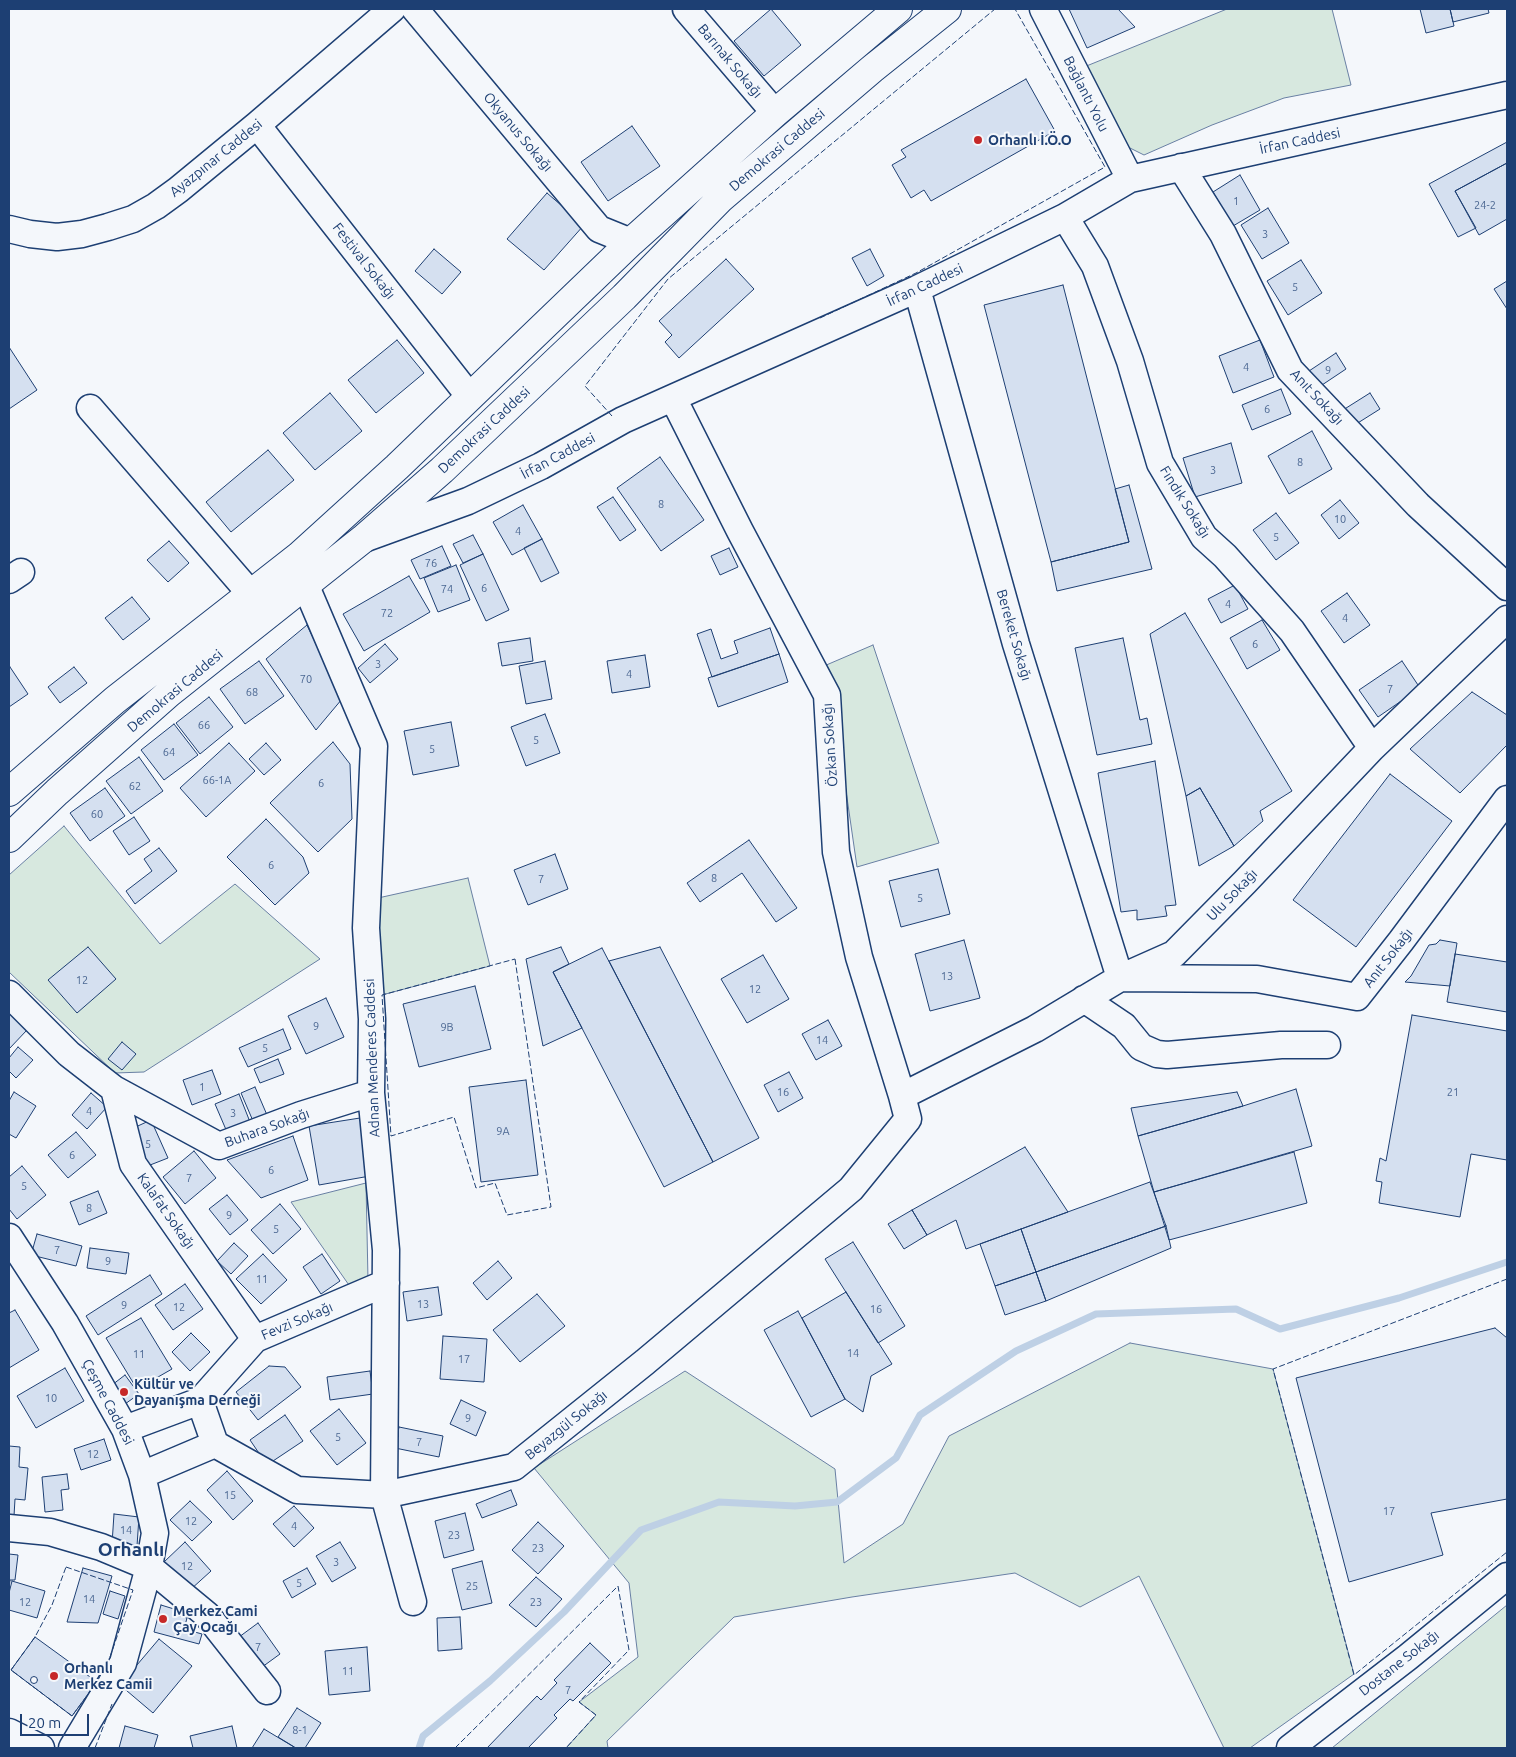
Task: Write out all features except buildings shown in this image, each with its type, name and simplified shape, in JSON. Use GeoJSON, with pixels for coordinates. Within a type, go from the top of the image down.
{"type":"FeatureCollection","features":[{"type":"Feature","properties":{"kind":"main road","name":"Demokrasi Caddesi"},"geometry":{"type":"LineString","coordinates":[[9,792],[115,700],[299,556],[470,397],[631,242],[774,113],[898,9]]}},
{"type":"Feature","properties":{"kind":"main road","name":"Demokrasi Caddesi"},"geometry":{"type":"LineString","coordinates":[[9,838],[57,792],[169,693],[363,539],[442,470],[624,297],[721,198],[872,69],[947,9]]}},
{"type":"Feature","properties":{"kind":"street","name":"Ayazpınar Caddesi"},"geometry":{"type":"LineString","coordinates":[[9,229],[30,234],[57,236],[91,232],[133,218],[156,206],[257,125],[392,9]]}},
{"type":"Feature","properties":{"kind":"street","name":"Okyanus Sokağı"},"geometry":{"type":"LineString","coordinates":[[415,9],[599,229],[631,242]]}},
{"type":"Feature","properties":{"kind":"street","name":"Barınak Sokağı"},"geometry":{"type":"LineString","coordinates":[[686,9],[774,113]]}},
{"type":"Feature","properties":{"kind":"street","name":"Bağlantı Yolu"},"geometry":{"type":"LineString","coordinates":[[1043,9],[1130,179]]}},
{"type":"Feature","properties":{"kind":"street","name":"İrfan Caddesi"},"geometry":{"type":"LineString","coordinates":[[363,539],[468,501],[541,466],[623,420],[917,289],[1065,218],[1130,179],[1507,95]]}},
{"type":"Feature","properties":{"kind":"street","name":"Festival Sokağı"},"geometry":{"type":"LineString","coordinates":[[257,125],[470,397]]}},
{"type":"Feature","properties":{"kind":"street","name":"Anıt Sokağı"},"geometry":{"type":"LineString","coordinates":[[1181,167],[1222,234],[1290,370],[1418,505],[1507,587]]}},
{"type":"Feature","properties":{"kind":"street","name":"Fındık Sokağı"},"geometry":{"type":"LineString","coordinates":[[1065,218],[1095,266],[1130,360],[1160,464],[1204,537],[1225,556],[1292,631],[1372,748]]}},
{"type":"Feature","properties":{"kind":"street","name":"Bereket Sokağı"},"geometry":{"type":"LineString","coordinates":[[917,289],[1016,644],[1120,978]]}},
{"type":"Feature","properties":{"kind":"street","name":"Özkan Sokağı"},"geometry":{"type":"LineString","coordinates":[[673,398],[740,531],[827,695],[836,852],[860,957],[905,1108]]}},
{"type":"Feature","properties":{"kind":"street"},"geometry":{"type":"LineString","coordinates":[[90,408],[250,593]]}},
{"type":"Feature","properties":{"kind":"street","name":"Adnan Menderes Caddesi"},"geometry":{"type":"LineString","coordinates":[[304,584],[374,746],[366,928],[372,1019],[371,1093],[386,1250],[384,1495],[413,1602]]}},
{"type":"Feature","properties":{"kind":"street","name":"Ulu Sokağı"},"geometry":{"type":"LineString","coordinates":[[905,1108],[1120,978],[1174,954],[1246,882],[1372,748],[1507,619]]}},
{"type":"Feature","properties":{"kind":"street","name":"Anıt Sokağı"},"geometry":{"type":"LineString","coordinates":[[1120,978],[1258,979],[1357,997],[1402,941],[1507,799]]}},
{"type":"Feature","properties":{"kind":"street"},"geometry":{"type":"LineString","coordinates":[[9,994],[69,1054],[114,1089]]}},
{"type":"Feature","properties":{"kind":"street"},"geometry":{"type":"LineString","coordinates":[[1084,999],[1124,1026],[1141,1047],[1157,1054],[1282,1045],[1327,1045]]}},
{"type":"Feature","properties":{"kind":"street","name":"Buhara Sokağı"},"geometry":{"type":"LineString","coordinates":[[114,1089],[219,1146],[301,1115],[371,1093]]}},
{"type":"Feature","properties":{"kind":"street","name":"Kalafat Sokağı"},"geometry":{"type":"LineString","coordinates":[[114,1089],[133,1164],[255,1339]]}},
{"type":"Feature","properties":{"kind":"street","name":"Beyazgül Sokağı"},"geometry":{"type":"LineString","coordinates":[[215,1444],[297,1490],[384,1495],[514,1467],[645,1362],[851,1189],[905,1108]]}},
{"type":"Feature","properties":{"kind":"street","name":"Çeşme Caddesi"},"geometry":{"type":"LineString","coordinates":[[10,1240],[65,1323],[125,1429],[142,1475],[156,1533],[150,1567],[123,1663],[72,1748]]}},
{"type":"Feature","properties":{"kind":"street","name":"Fevzi Sokağı"},"geometry":{"type":"LineString","coordinates":[[125,1429],[200,1401],[255,1339],[386,1283]]}},
{"type":"Feature","properties":{"kind":"street"},"geometry":{"type":"LineString","coordinates":[[142,1475],[215,1444],[200,1401]]}},
{"type":"Feature","properties":{"kind":"street"},"geometry":{"type":"LineString","coordinates":[[9,1528],[50,1532],[101,1547],[150,1567],[206,1615],[267,1691]]}},
{"type":"Feature","properties":{"kind":"street","name":"Dostane Sokağı"},"geometry":{"type":"LineString","coordinates":[[1290,1748],[1507,1576]]}},
{"type":"Feature","properties":{"kind":"street"},"geometry":{"type":"LineString","coordinates":[[9,1733],[41,1748]]}},
{"type":"Feature","properties":{"kind":"shaded area"},"geometry":{"type":"Polygon","coordinates":[[[1227,9],[1332,9],[1351,85],[1284,98],[1212,125],[1144,155],[1128,147],[1084,67],[1227,9]]]}},
{"type":"Feature","properties":{"kind":"shaded area"},"geometry":{"type":"Polygon","coordinates":[[[873,645],[939,843],[857,867],[831,687],[824,666],[873,645]]]}},
{"type":"Feature","properties":{"kind":"shaded area"},"geometry":{"type":"Polygon","coordinates":[[[64,826],[160,944],[235,884],[320,959],[144,1072],[115,1073],[9,972],[9,875],[64,826]]]}},
{"type":"Feature","properties":{"kind":"shaded area"},"geometry":{"type":"Polygon","coordinates":[[[468,878],[490,966],[382,995],[378,898],[468,878]]]}},
{"type":"Feature","properties":{"kind":"shaded area"},"geometry":{"type":"Polygon","coordinates":[[[366,1183],[368,1280],[351,1288],[291,1202],[366,1183]]]}},
{"type":"Feature","properties":{"kind":"shaded area"},"geometry":{"type":"Polygon","coordinates":[[[1130,1343],[1273,1369],[1354,1674],[1250,1748],[1224,1748],[1139,1576],[1080,1607],[1015,1573],[852,1597],[734,1617],[607,1741],[608,1748],[566,1748],[596,1715],[579,1702],[638,1657],[629,1583],[534,1468],[685,1371],[835,1469],[844,1563],[903,1524],[949,1436],[1130,1343]]]}},
{"type":"Feature","properties":{"kind":"shaded area"},"geometry":{"type":"Polygon","coordinates":[[[1507,1605],[1507,1748],[1332,1748],[1507,1605]]]}},
{"type":"Feature","properties":{"kind":"waterway"},"geometry":{"type":"LineString","coordinates":[[419,1748],[423,1736],[490,1681],[564,1612],[641,1530],[719,1502],[795,1506],[837,1502],[896,1458],[920,1415],[1016,1351],[1096,1314],[1236,1309],[1280,1329],[1399,1298],[1507,1262]]}},
{"type":"Feature","properties":{"kind":"fence"},"geometry":{"type":"LineString","coordinates":[[612,416],[585,386],[668,279],[995,9]]}},
{"type":"Feature","properties":{"kind":"fence"},"geometry":{"type":"LineString","coordinates":[[820,318],[916,273],[1105,167],[1015,9]]}},
{"type":"Feature","properties":{"kind":"fence"},"geometry":{"type":"LineString","coordinates":[[515,959],[551,1207],[507,1215],[495,1183],[476,1188],[454,1117],[391,1136],[382,995],[515,959]]}},
{"type":"Feature","properties":{"kind":"fence"},"geometry":{"type":"LineString","coordinates":[[1507,1279],[1273,1369],[1354,1675],[1507,1552]]}},
{"type":"Feature","properties":{"kind":"fence"},"geometry":{"type":"LineString","coordinates":[[66,1567],[133,1590],[110,1657],[97,1682],[72,1716],[11,1670],[35,1637],[52,1605],[66,1567]]}},
{"type":"Feature","properties":{"kind":"fence"},"geometry":{"type":"LineString","coordinates":[[455,1748],[618,1586],[629,1650],[579,1702],[596,1715],[566,1748]]}},
{"type":"Feature","properties":{"kind":"fence"},"geometry":{"type":"LineString","coordinates":[[95,1748],[112,1704]]}},
{"type":"Feature","properties":{"kind":"place","name":"Orhanlı İ.Ö.O"},"geometry":{"type":"Point","coordinates":[978,140]}},
{"type":"Feature","properties":{"kind":"place","name":"Kültür ve Dayanışma Derneği"},"geometry":{"type":"Point","coordinates":[124,1392]}},
{"type":"Feature","properties":{"kind":"place","name":"Merkez Cami Çay Ocağı"},"geometry":{"type":"Point","coordinates":[163,1619]}},
{"type":"Feature","properties":{"kind":"place","name":"Orhanlı Merkez Camii"},"geometry":{"type":"Point","coordinates":[54,1676]}},
{"type":"Feature","properties":{"kind":"district","name":"Orhanlı"},"geometry":{"type":"Point","coordinates":[131,1550]}}]}
